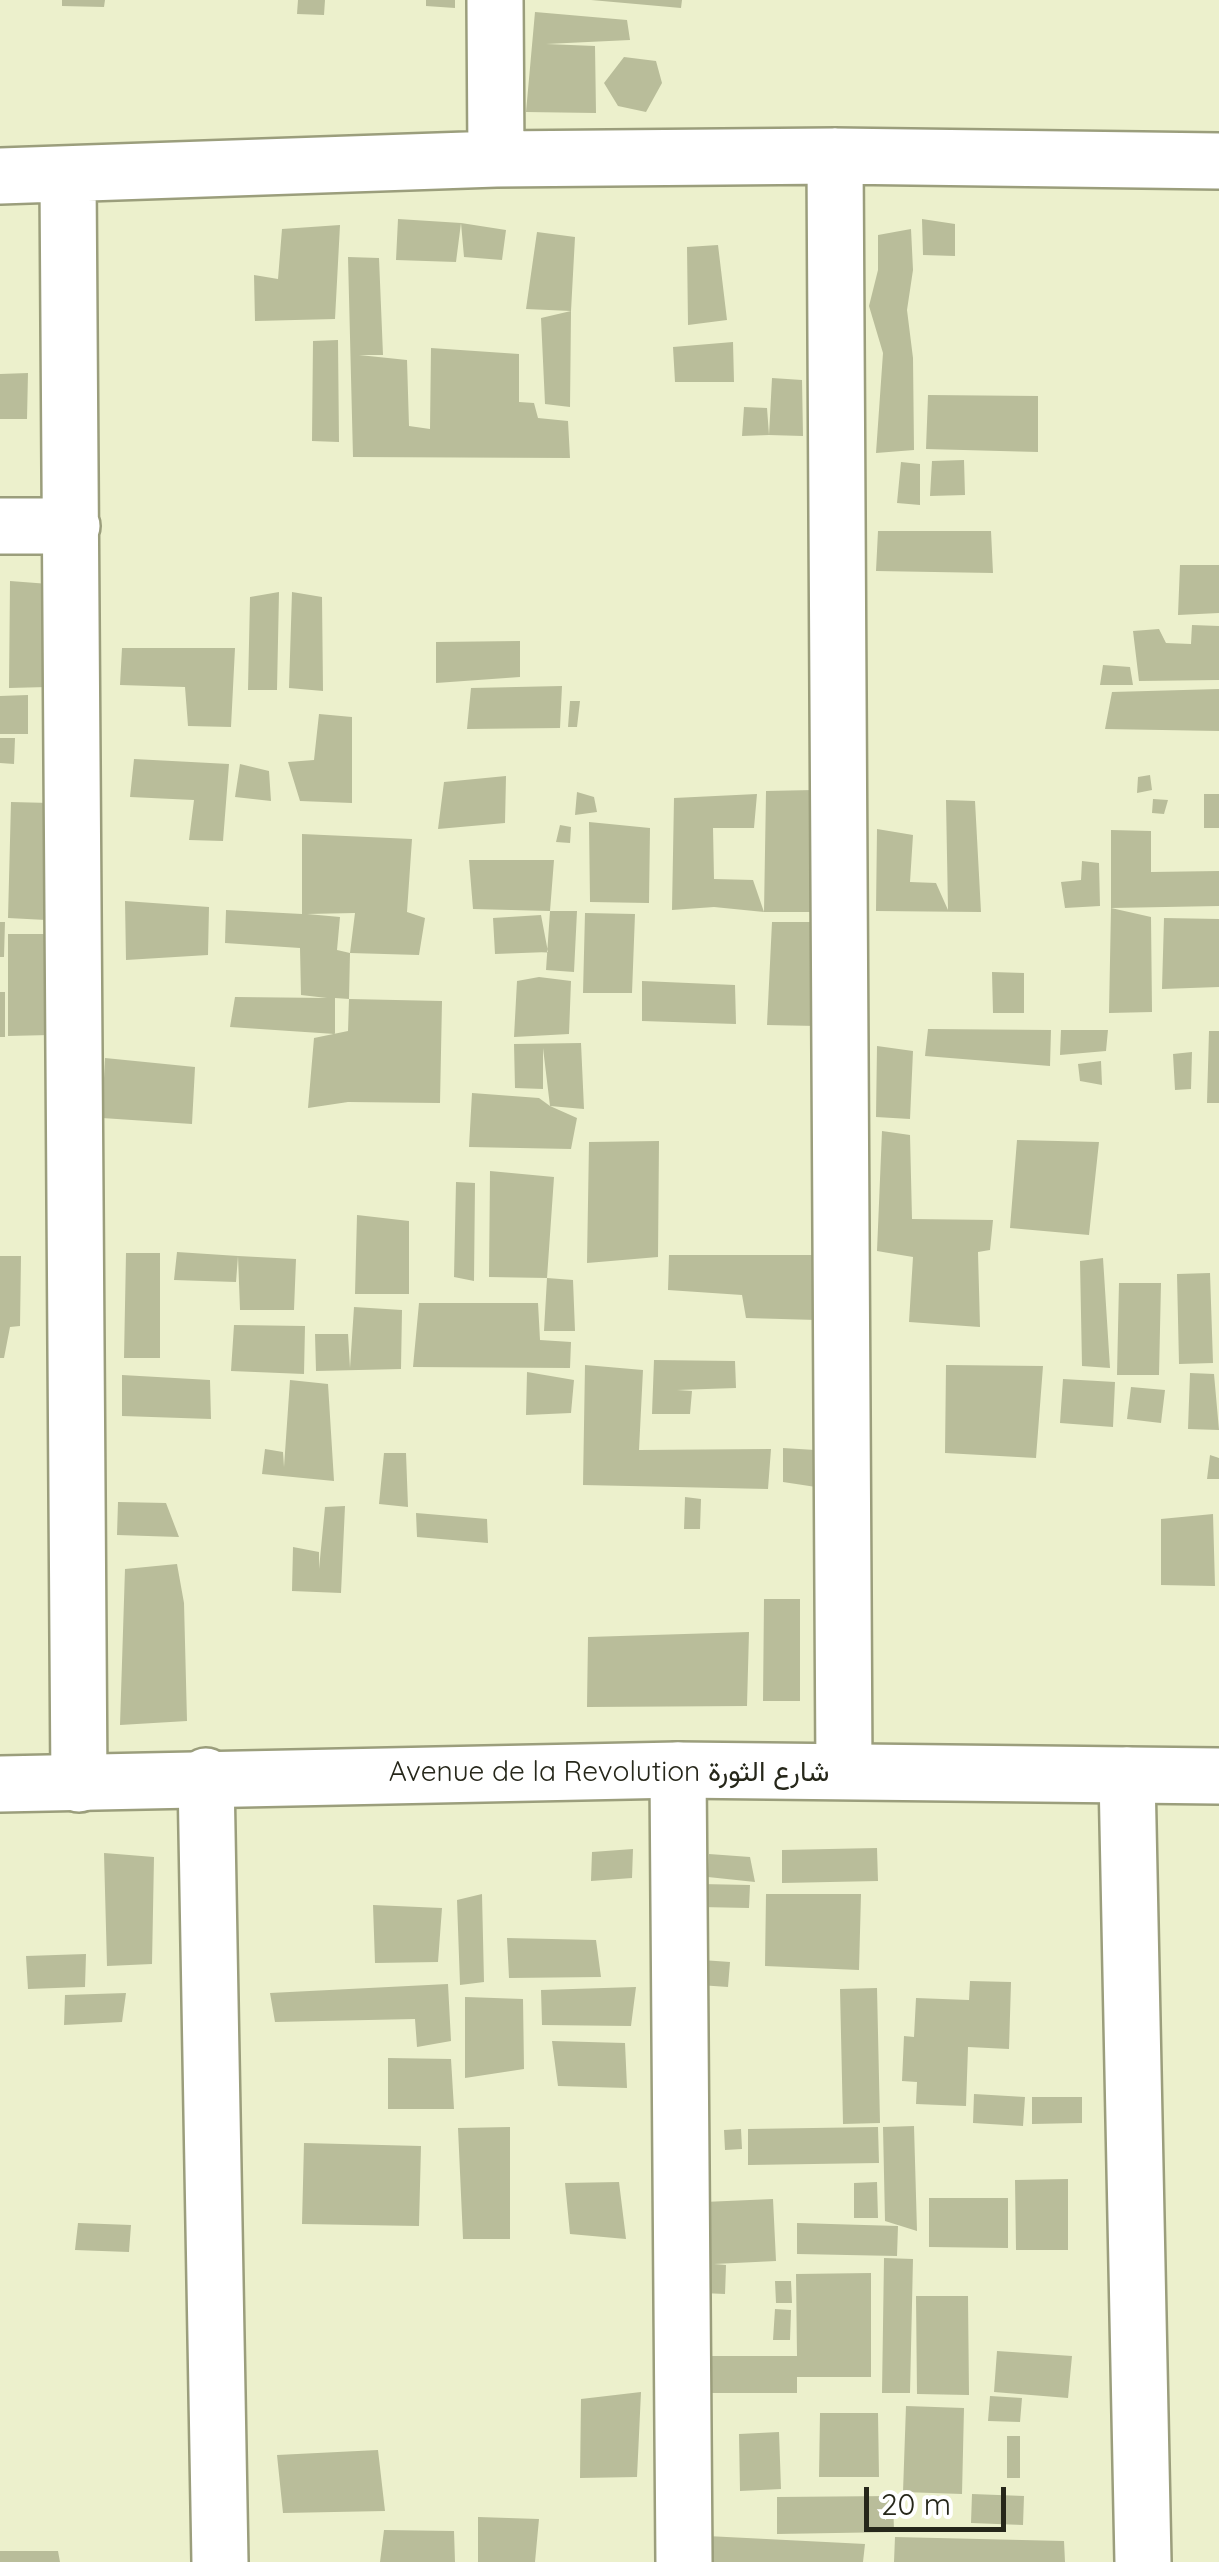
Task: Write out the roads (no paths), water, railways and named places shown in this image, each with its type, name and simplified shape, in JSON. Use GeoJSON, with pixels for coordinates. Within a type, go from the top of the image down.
{"type":"FeatureCollection","features":[{"type":"Feature","properties":{"kind":"street"},"geometry":{"type":"LineString","coordinates":[[495,0],[496,159]]}},
{"type":"Feature","properties":{"kind":"street"},"geometry":{"type":"LineString","coordinates":[[834,156],[844,1771]]}},
{"type":"Feature","properties":{"kind":"street"},"geometry":{"type":"LineString","coordinates":[[0,176],[496,159],[834,156],[1219,162]]}},
{"type":"Feature","properties":{"kind":"street"},"geometry":{"type":"LineString","coordinates":[[68,176],[78,1784]]}},
{"type":"Feature","properties":{"kind":"street"},"geometry":{"type":"LineString","coordinates":[[0,526],[72,526]]}},
{"type":"Feature","properties":{"kind":"street"},"geometry":{"type":"LineString","coordinates":[[678,1770],[684,2562]]}},
{"type":"Feature","properties":{"kind":"street","name":"Avenue de la Revolution شارع الثورة"},"geometry":{"type":"LineString","coordinates":[[0,1784],[78,1784],[206,1776],[678,1770],[1219,1776]]}},
{"type":"Feature","properties":{"kind":"street"},"geometry":{"type":"LineString","coordinates":[[1127,1775],[1143,2562]]}},
{"type":"Feature","properties":{"kind":"street"},"geometry":{"type":"LineString","coordinates":[[206,1776],[220,2562]]}}]}
